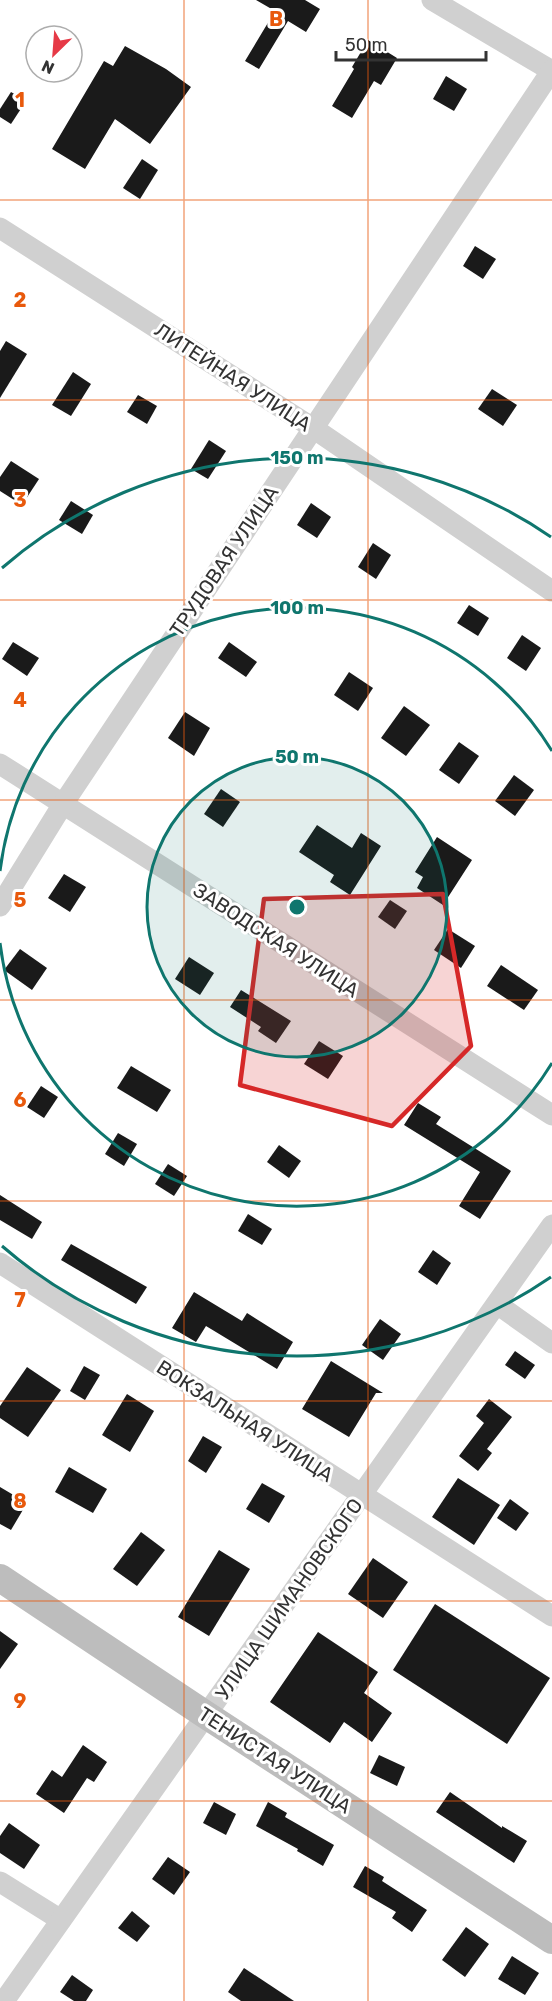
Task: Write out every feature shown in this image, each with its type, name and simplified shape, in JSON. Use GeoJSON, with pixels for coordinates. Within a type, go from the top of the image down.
{"type":"FeatureCollection","features":[{"type":"Feature","properties":{"kind":"street"},"geometry":{"type":"LineString","coordinates":[[432,0],[552,70]]}},
{"type":"Feature","properties":{"kind":"street","name":"ТРУДОВАЯ УЛИЦА"},"geometry":{"type":"LineString","coordinates":[[0,906],[63,804],[552,70]]}},
{"type":"Feature","properties":{"kind":"street","name":"ЛИТЕЙНАЯ УЛИЦА"},"geometry":{"type":"LineString","coordinates":[[0,228],[313,428],[552,591]]}},
{"type":"Feature","properties":{"kind":"street","name":"ЗАВОДСКАЯ УЛИЦА"},"geometry":{"type":"LineString","coordinates":[[0,764],[552,1115]]}},
{"type":"Feature","properties":{"kind":"street","name":"УЛИЦА ШИМАНОВСКОГО"},"geometry":{"type":"LineString","coordinates":[[9,1999],[61,1920],[552,1225]]}},
{"type":"Feature","properties":{"kind":"street","name":"ВОКЗАЛЬНАЯ УЛИЦА"},"geometry":{"type":"LineString","coordinates":[[0,1263],[552,1616]]}},
{"type":"Feature","properties":{"kind":"street"},"geometry":{"type":"LineString","coordinates":[[497,1305],[552,1343]]}},
{"type":"Feature","properties":{"kind":"street","name":"ТЕНИСТАЯ УЛИЦА"},"geometry":{"type":"LineString","coordinates":[[0,1578],[552,1940]]}},
{"type":"Feature","properties":{"kind":"street"},"geometry":{"type":"LineString","coordinates":[[0,1882],[61,1920]]}},
{"type":"Feature","properties":{"kind":"highlighted area"},"geometry":{"type":"Polygon","coordinates":[[[443,894],[471,1046],[392,1126],[240,1085],[264,899],[443,894]]]}},
{"type":"Feature","properties":{"kind":"building"},"geometry":{"type":"Polygon","coordinates":[[[256,0],[305,0],[320,9],[306,32],[288,21],[259,69],[245,61],[275,11],[256,0]]]}},
{"type":"Feature","properties":{"kind":"building"},"geometry":{"type":"Polygon","coordinates":[[[368,40],[397,58],[381,85],[374,81],[352,118],[332,106],[368,40]]]}},
{"type":"Feature","properties":{"kind":"building"},"geometry":{"type":"Polygon","coordinates":[[[125,46],[166,69],[191,87],[150,144],[115,119],[85,169],[52,149],[104,61],[113,66],[125,46]]]}},
{"type":"Feature","properties":{"kind":"building"},"geometry":{"type":"Polygon","coordinates":[[[446,76],[467,89],[454,111],[433,99],[446,76]]]}},
{"type":"Feature","properties":{"kind":"building"},"geometry":{"type":"Polygon","coordinates":[[[11,92],[26,101],[11,124],[0,117],[0,109],[11,92]]]}},
{"type":"Feature","properties":{"kind":"building"},"geometry":{"type":"Polygon","coordinates":[[[142,159],[158,170],[140,199],[123,188],[142,159]]]}},
{"type":"Feature","properties":{"kind":"building"},"geometry":{"type":"Polygon","coordinates":[[[475,246],[496,259],[483,279],[463,266],[475,246]]]}},
{"type":"Feature","properties":{"kind":"building"},"geometry":{"type":"Polygon","coordinates":[[[6,341],[27,354],[0,398],[0,351],[6,341]]]}},
{"type":"Feature","properties":{"kind":"building"},"geometry":{"type":"Polygon","coordinates":[[[73,372],[91,384],[71,416],[52,405],[73,372]]]}},
{"type":"Feature","properties":{"kind":"building"},"geometry":{"type":"Polygon","coordinates":[[[492,389],[517,405],[503,426],[478,409],[492,389]]]}},
{"type":"Feature","properties":{"kind":"building"},"geometry":{"type":"Polygon","coordinates":[[[138,395],[157,406],[147,424],[127,412],[138,395]]]}},
{"type":"Feature","properties":{"kind":"building"},"geometry":{"type":"Polygon","coordinates":[[[209,440],[226,451],[208,479],[191,469],[209,440]]]}},
{"type":"Feature","properties":{"kind":"building"},"geometry":{"type":"Polygon","coordinates":[[[11,461],[39,479],[22,505],[0,491],[0,477],[11,461]]]}},
{"type":"Feature","properties":{"kind":"building"},"geometry":{"type":"Polygon","coordinates":[[[71,501],[93,515],[82,534],[59,520],[71,501]]]}},
{"type":"Feature","properties":{"kind":"building"},"geometry":{"type":"Polygon","coordinates":[[[311,503],[331,517],[317,538],[297,525],[311,503]]]}},
{"type":"Feature","properties":{"kind":"building"},"geometry":{"type":"Polygon","coordinates":[[[373,543],[391,555],[376,579],[358,567],[373,543]]]}},
{"type":"Feature","properties":{"kind":"building"},"geometry":{"type":"Polygon","coordinates":[[[469,605],[489,618],[478,636],[457,623],[469,605]]]}},
{"type":"Feature","properties":{"kind":"building"},"geometry":{"type":"Polygon","coordinates":[[[522,635],[541,648],[526,671],[507,658],[522,635]]]}},
{"type":"Feature","properties":{"kind":"building"},"geometry":{"type":"Polygon","coordinates":[[[13,642],[39,658],[27,676],[2,659],[13,642]]]}},
{"type":"Feature","properties":{"kind":"building"},"geometry":{"type":"Polygon","coordinates":[[[229,642],[257,662],[246,677],[218,658],[229,642]]]}},
{"type":"Feature","properties":{"kind":"building"},"geometry":{"type":"Polygon","coordinates":[[[349,672],[373,688],[358,711],[334,695],[349,672]]]}},
{"type":"Feature","properties":{"kind":"building"},"geometry":{"type":"Polygon","coordinates":[[[404,706],[430,725],[406,756],[381,738],[404,706]]]}},
{"type":"Feature","properties":{"kind":"building"},"geometry":{"type":"Polygon","coordinates":[[[185,712],[210,728],[194,756],[168,738],[185,712]]]}},
{"type":"Feature","properties":{"kind":"building"},"geometry":{"type":"Polygon","coordinates":[[[459,742],[479,756],[459,784],[439,770],[459,742]]]}},
{"type":"Feature","properties":{"kind":"building"},"geometry":{"type":"Polygon","coordinates":[[[514,775],[534,790],[515,816],[495,801],[514,775]]]}},
{"type":"Feature","properties":{"kind":"building"},"geometry":{"type":"Polygon","coordinates":[[[221,789],[240,802],[223,827],[204,814],[221,789]]]}},
{"type":"Feature","properties":{"kind":"building"},"geometry":{"type":"Polygon","coordinates":[[[317,825],[352,848],[361,833],[381,846],[350,895],[330,882],[334,875],[299,852],[317,825]]]}},
{"type":"Feature","properties":{"kind":"building"},"geometry":{"type":"Polygon","coordinates":[[[437,837],[472,860],[443,905],[417,888],[423,877],[415,872],[437,837]]]}},
{"type":"Feature","properties":{"kind":"building"},"geometry":{"type":"Polygon","coordinates":[[[64,874],[86,887],[70,912],[48,898],[64,874]]]}},
{"type":"Feature","properties":{"kind":"building"},"geometry":{"type":"Polygon","coordinates":[[[390,900],[407,911],[395,929],[378,917],[390,900]]]}},
{"type":"Feature","properties":{"kind":"building"},"geometry":{"type":"Polygon","coordinates":[[[448,929],[475,946],[461,968],[434,950],[448,929]]]}},
{"type":"Feature","properties":{"kind":"building"},"geometry":{"type":"Polygon","coordinates":[[[20,949],[47,968],[32,990],[4,970],[20,949]]]}},
{"type":"Feature","properties":{"kind":"building"},"geometry":{"type":"Polygon","coordinates":[[[189,957],[214,973],[200,995],[175,979],[189,957]]]}},
{"type":"Feature","properties":{"kind":"building"},"geometry":{"type":"Polygon","coordinates":[[[501,965],[538,990],[524,1010],[487,986],[501,965]]]}},
{"type":"Feature","properties":{"kind":"building"},"geometry":{"type":"Polygon","coordinates":[[[241,990],[291,1021],[276,1043],[258,1031],[261,1027],[230,1007],[241,990]]]}},
{"type":"Feature","properties":{"kind":"building"},"geometry":{"type":"Polygon","coordinates":[[[319,1041],[343,1056],[328,1079],[304,1064],[319,1041]]]}},
{"type":"Feature","properties":{"kind":"building"},"geometry":{"type":"Polygon","coordinates":[[[131,1066],[171,1090],[157,1112],[117,1088],[131,1066]]]}},
{"type":"Feature","properties":{"kind":"building"},"geometry":{"type":"Polygon","coordinates":[[[41,1086],[58,1097],[44,1118],[27,1107],[41,1086]]]}},
{"type":"Feature","properties":{"kind":"building"},"geometry":{"type":"Polygon","coordinates":[[[418,1103],[441,1117],[436,1124],[511,1171],[480,1219],[459,1206],[480,1172],[404,1125],[418,1103]]]}},
{"type":"Feature","properties":{"kind":"building"},"geometry":{"type":"Polygon","coordinates":[[[118,1133],[137,1144],[124,1166],[105,1154],[118,1133]]]}},
{"type":"Feature","properties":{"kind":"building"},"geometry":{"type":"Polygon","coordinates":[[[279,1145],[301,1161],[289,1178],[267,1162],[279,1145]]]}},
{"type":"Feature","properties":{"kind":"building"},"geometry":{"type":"Polygon","coordinates":[[[168,1164],[187,1176],[174,1196],[155,1184],[168,1164]]]}},
{"type":"Feature","properties":{"kind":"building"},"geometry":{"type":"Polygon","coordinates":[[[0,1195],[42,1222],[32,1239],[0,1220],[0,1195]]]}},
{"type":"Feature","properties":{"kind":"building"},"geometry":{"type":"Polygon","coordinates":[[[248,1214],[272,1229],[262,1245],[238,1231],[248,1214]]]}},
{"type":"Feature","properties":{"kind":"building"},"geometry":{"type":"Polygon","coordinates":[[[71,1244],[147,1287],[136,1304],[61,1260],[71,1244]]]}},
{"type":"Feature","properties":{"kind":"building"},"geometry":{"type":"Polygon","coordinates":[[[433,1250],[451,1263],[437,1285],[418,1272],[433,1250]]]}},
{"type":"Feature","properties":{"kind":"building"},"geometry":{"type":"Polygon","coordinates":[[[194,1292],[242,1321],[247,1313],[293,1342],[277,1369],[206,1326],[196,1342],[172,1328],[194,1292]]]}},
{"type":"Feature","properties":{"kind":"building"},"geometry":{"type":"Polygon","coordinates":[[[380,1319],[401,1334],[383,1360],[362,1345],[380,1319]]]}},
{"type":"Feature","properties":{"kind":"building"},"geometry":{"type":"Polygon","coordinates":[[[515,1351],[535,1365],[525,1379],[505,1365],[515,1351]]]}},
{"type":"Feature","properties":{"kind":"building"},"geometry":{"type":"Polygon","coordinates":[[[331,1361],[383,1393],[376,1393],[349,1437],[302,1409],[331,1361]]]}},
{"type":"Feature","properties":{"kind":"building"},"geometry":{"type":"Polygon","coordinates":[[[84,1366],[100,1375],[85,1400],[70,1391],[84,1366]]]}},
{"type":"Feature","properties":{"kind":"building"},"geometry":{"type":"Polygon","coordinates":[[[27,1367],[61,1390],[28,1437],[0,1418],[0,1406],[27,1367]]]}},
{"type":"Feature","properties":{"kind":"building"},"geometry":{"type":"Polygon","coordinates":[[[127,1394],[154,1411],[130,1452],[102,1435],[127,1394]]]}},
{"type":"Feature","properties":{"kind":"building"},"geometry":{"type":"Polygon","coordinates":[[[489,1399],[512,1417],[487,1449],[492,1453],[478,1471],[459,1456],[484,1423],[476,1416],[489,1399]]]}},
{"type":"Feature","properties":{"kind":"building"},"geometry":{"type":"Polygon","coordinates":[[[203,1436],[222,1447],[206,1473],[188,1461],[203,1436]]]}},
{"type":"Feature","properties":{"kind":"building"},"geometry":{"type":"Polygon","coordinates":[[[69,1467],[107,1489],[93,1513],[55,1492],[69,1467]]]}},
{"type":"Feature","properties":{"kind":"building"},"geometry":{"type":"Polygon","coordinates":[[[458,1478],[500,1505],[474,1545],[432,1517],[458,1478]]]}},
{"type":"Feature","properties":{"kind":"building"},"geometry":{"type":"Polygon","coordinates":[[[262,1483],[285,1496],[269,1523],[246,1509],[262,1483]]]}},
{"type":"Feature","properties":{"kind":"building"},"geometry":{"type":"Polygon","coordinates":[[[0,1487],[27,1503],[11,1530],[0,1524],[0,1487]]]}},
{"type":"Feature","properties":{"kind":"building"},"geometry":{"type":"Polygon","coordinates":[[[510,1499],[529,1513],[516,1531],[497,1518],[510,1499]]]}},
{"type":"Feature","properties":{"kind":"building"},"geometry":{"type":"Polygon","coordinates":[[[141,1532],[165,1550],[137,1586],[113,1569],[141,1532]]]}},
{"type":"Feature","properties":{"kind":"building"},"geometry":{"type":"Polygon","coordinates":[[[219,1550],[250,1569],[209,1636],[178,1617],[219,1550]]]}},
{"type":"Feature","properties":{"kind":"building"},"geometry":{"type":"Polygon","coordinates":[[[373,1558],[408,1582],[383,1618],[348,1594],[373,1558]]]}},
{"type":"Feature","properties":{"kind":"building"},"geometry":{"type":"Polygon","coordinates":[[[435,1604],[550,1678],[507,1744],[393,1670],[435,1604]]]}},
{"type":"Feature","properties":{"kind":"building"},"geometry":{"type":"Polygon","coordinates":[[[0,1631],[18,1644],[0,1669],[0,1631]]]}},
{"type":"Feature","properties":{"kind":"building"},"geometry":{"type":"Polygon","coordinates":[[[318,1632],[378,1672],[364,1693],[392,1713],[372,1742],[344,1722],[330,1743],[270,1702],[318,1632]]]}},
{"type":"Feature","properties":{"kind":"building"},"geometry":{"type":"Polygon","coordinates":[[[83,1745],[107,1762],[94,1782],[87,1778],[64,1813],[36,1794],[52,1770],[62,1777],[83,1745]]]}},
{"type":"Feature","properties":{"kind":"building"},"geometry":{"type":"Polygon","coordinates":[[[379,1755],[405,1767],[397,1786],[370,1773],[379,1755]]]}},
{"type":"Feature","properties":{"kind":"building"},"geometry":{"type":"Polygon","coordinates":[[[450,1792],[502,1828],[502,1826],[527,1841],[514,1863],[436,1812],[450,1792]]]}},
{"type":"Feature","properties":{"kind":"building"},"geometry":{"type":"Polygon","coordinates":[[[214,1802],[236,1814],[226,1835],[203,1823],[214,1802]]]}},
{"type":"Feature","properties":{"kind":"building"},"geometry":{"type":"Polygon","coordinates":[[[268,1802],[287,1813],[285,1817],[334,1845],[323,1866],[256,1826],[268,1802]]]}},
{"type":"Feature","properties":{"kind":"building"},"geometry":{"type":"Polygon","coordinates":[[[9,1823],[40,1845],[24,1869],[0,1853],[0,1836],[9,1823]]]}},
{"type":"Feature","properties":{"kind":"building"},"geometry":{"type":"Polygon","coordinates":[[[168,1857],[190,1872],[174,1895],[152,1879],[168,1857]]]}},
{"type":"Feature","properties":{"kind":"building"},"geometry":{"type":"Polygon","coordinates":[[[365,1866],[384,1877],[382,1881],[427,1910],[412,1932],[392,1918],[396,1912],[353,1887],[365,1866]]]}},
{"type":"Feature","properties":{"kind":"building"},"geometry":{"type":"Polygon","coordinates":[[[132,1911],[150,1926],[137,1942],[118,1928],[132,1911]]]}},
{"type":"Feature","properties":{"kind":"building"},"geometry":{"type":"Polygon","coordinates":[[[466,1927],[489,1944],[465,1977],[442,1960],[466,1927]]]}},
{"type":"Feature","properties":{"kind":"building"},"geometry":{"type":"Polygon","coordinates":[[[512,1956],[539,1973],[525,1995],[498,1979],[512,1956]]]}},
{"type":"Feature","properties":{"kind":"building"},"geometry":{"type":"Polygon","coordinates":[[[244,1968],[294,2001],[241,2001],[228,1992],[244,1968]]]}},
{"type":"Feature","properties":{"kind":"building"},"geometry":{"type":"Polygon","coordinates":[[[72,1975],[93,1990],[86,2001],[74,2001],[60,1992],[72,1975]]]}}]}
